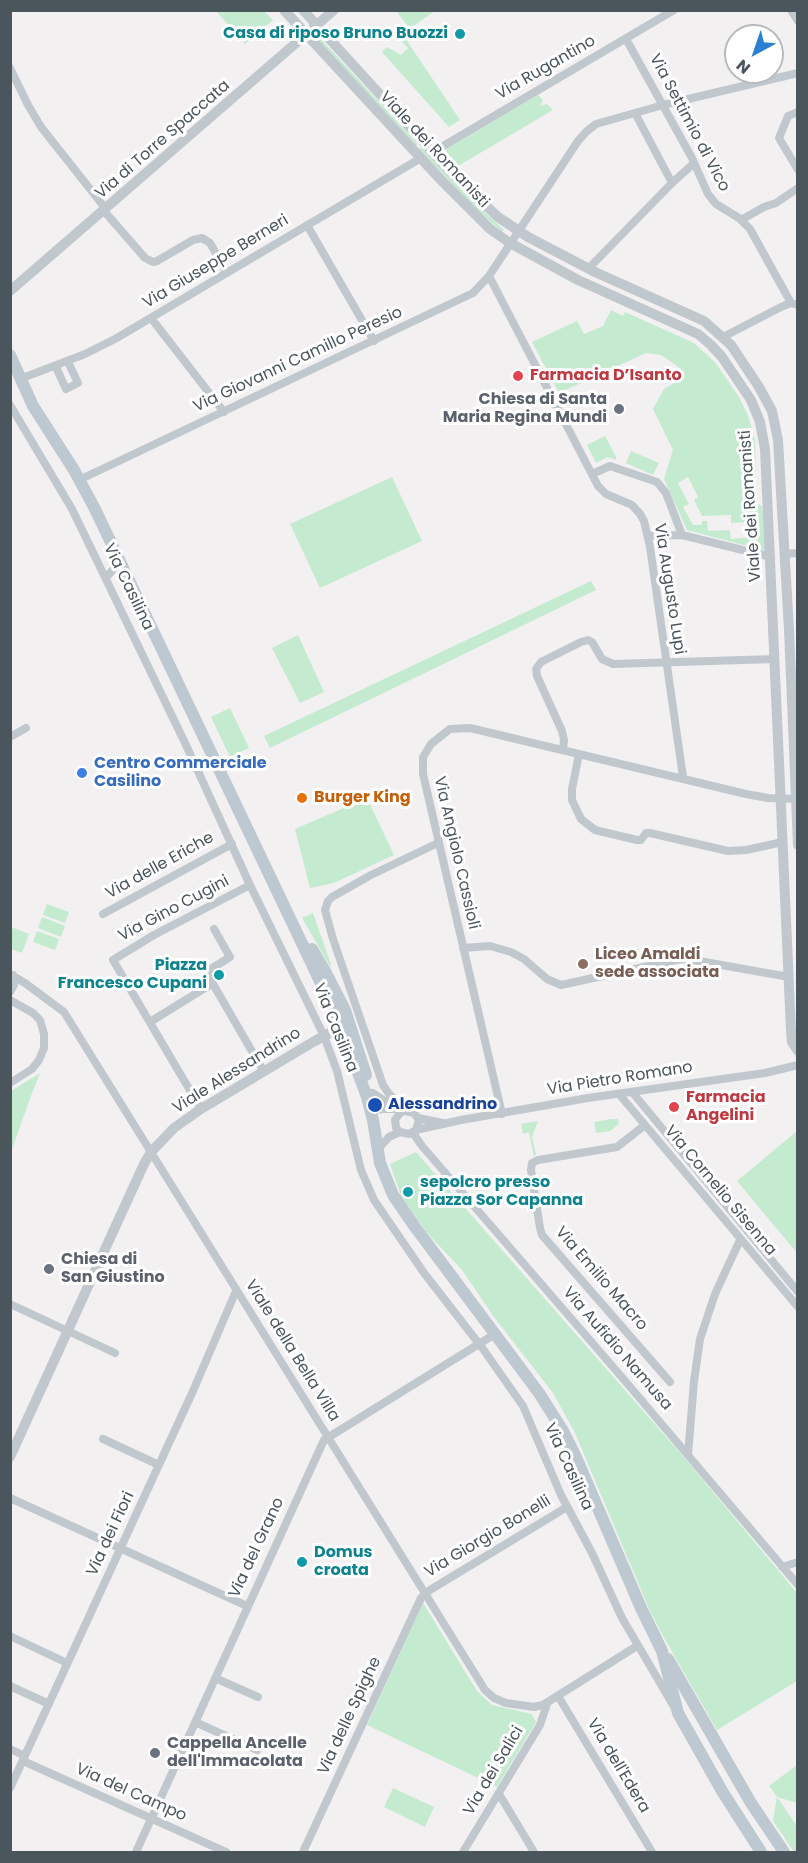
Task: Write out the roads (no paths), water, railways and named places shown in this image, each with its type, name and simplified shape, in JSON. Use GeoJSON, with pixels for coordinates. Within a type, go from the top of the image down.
{"type":"FeatureCollection","features":[{"type":"Feature","properties":{"kind":"main road","name":"Via Casilina"},"geometry":{"type":"LineString","coordinates":[[10,355],[40,417],[80,480],[341,1027],[373,1118],[382,1170],[396,1200],[539,1393],[565,1435],[640,1608],[662,1651],[678,1713],[722,1791],[761,1852]]}},
{"type":"Feature","properties":{"kind":"main road","name":"Via Casilina"},"geometry":{"type":"LineString","coordinates":[[288,916],[322,966],[345,1010],[367,1076],[368,1085],[365,1092]]}},
{"type":"Feature","properties":{"kind":"main road","name":"Via Casilina"},"geometry":{"type":"LineString","coordinates":[[662,1651],[672,1663],[748,1797],[784,1852]]}},
{"type":"Feature","properties":{"kind":"street","name":"Viale dei Romanisti"},"geometry":{"type":"LineString","coordinates":[[284,10],[478,219],[510,243],[595,288],[694,332],[722,357],[751,400],[762,429],[765,449],[792,1041],[798,1052]]}},
{"type":"Feature","properties":{"kind":"street","name":"Viale dei Romanisti"},"geometry":{"type":"LineString","coordinates":[[303,10],[433,152],[491,211],[518,231],[588,269],[696,316],[709,325],[736,352],[759,387],[769,405],[779,447],[784,554],[794,679],[798,845]]}},
{"type":"Feature","properties":{"kind":"street","name":"Via di Torre Spaccata"},"geometry":{"type":"LineString","coordinates":[[10,291],[334,10]]}},
{"type":"Feature","properties":{"kind":"street","name":"Via Rugantino"},"geometry":{"type":"LineString","coordinates":[[433,152],[674,10]]}},
{"type":"Feature","properties":{"kind":"street"},"geometry":{"type":"LineString","coordinates":[[791,10],[798,21]]}},
{"type":"Feature","properties":{"kind":"street","name":"Via Settimio di Vico"},"geometry":{"type":"LineString","coordinates":[[626,39],[712,200],[741,220],[752,232],[794,304]]}},
{"type":"Feature","properties":{"kind":"street"},"geometry":{"type":"LineString","coordinates":[[10,68],[35,118],[102,204],[104,211],[150,261],[159,261],[194,240],[202,238],[210,243],[227,273]]}},
{"type":"Feature","properties":{"kind":"street","name":"Via Giovanni Camillo Peresio"},"geometry":{"type":"LineString","coordinates":[[80,480],[466,297],[479,288],[489,276],[578,141],[587,131],[600,123],[663,105],[798,73]]}},
{"type":"Feature","properties":{"kind":"street"},"geometry":{"type":"LineString","coordinates":[[798,112],[788,116],[779,138],[798,170]]}},
{"type":"Feature","properties":{"kind":"street"},"geometry":{"type":"LineString","coordinates":[[635,113],[672,183]]}},
{"type":"Feature","properties":{"kind":"street","name":"Via Giuseppe Berneri"},"geometry":{"type":"LineString","coordinates":[[20,379],[56,367],[98,348],[421,158]]}},
{"type":"Feature","properties":{"kind":"street"},"geometry":{"type":"LineString","coordinates":[[588,269],[693,164]]}},
{"type":"Feature","properties":{"kind":"street"},"geometry":{"type":"LineString","coordinates":[[741,220],[776,203],[798,188]]}},
{"type":"Feature","properties":{"kind":"street"},"geometry":{"type":"LineString","coordinates":[[307,225],[374,340]]}},
{"type":"Feature","properties":{"kind":"street","name":"Via Augusto Lupi"},"geometry":{"type":"LineString","coordinates":[[489,276],[591,474],[604,493],[630,504],[643,518],[648,536],[683,777]]}},
{"type":"Feature","properties":{"kind":"street"},"geometry":{"type":"LineString","coordinates":[[10,282],[25,279]]}},
{"type":"Feature","properties":{"kind":"street"},"geometry":{"type":"LineString","coordinates":[[723,338],[794,304]]}},
{"type":"Feature","properties":{"kind":"street"},"geometry":{"type":"LineString","coordinates":[[151,318],[224,412]]}},
{"type":"Feature","properties":{"kind":"street"},"geometry":{"type":"LineString","coordinates":[[56,367],[66,389],[78,383],[68,362]]}},
{"type":"Feature","properties":{"kind":"street","name":"Via Casilina"},"geometry":{"type":"LineString","coordinates":[[10,405],[66,496],[324,1036],[337,1071],[361,1170],[374,1200],[424,1273],[523,1406],[567,1507],[592,1553],[622,1618],[678,1713]]}},
{"type":"Feature","properties":{"kind":"street"},"geometry":{"type":"LineString","coordinates":[[591,474],[610,466],[657,482],[666,493],[682,535]]}},
{"type":"Feature","properties":{"kind":"street"},"geometry":{"type":"LineString","coordinates":[[648,536],[682,535],[771,557]]}},
{"type":"Feature","properties":{"kind":"street"},"geometry":{"type":"LineString","coordinates":[[784,554],[798,552]]}},
{"type":"Feature","properties":{"kind":"street"},"geometry":{"type":"LineString","coordinates":[[98,562],[119,562]]}},
{"type":"Feature","properties":{"kind":"street"},"geometry":{"type":"LineString","coordinates":[[106,578],[119,562]]}},
{"type":"Feature","properties":{"kind":"street"},"geometry":{"type":"LineString","coordinates":[[563,750],[564,735],[536,669],[538,664],[581,642],[588,640],[594,644],[604,660],[611,664],[775,659]]}},
{"type":"Feature","properties":{"kind":"street"},"geometry":{"type":"LineString","coordinates":[[10,737],[26,728]]}},
{"type":"Feature","properties":{"kind":"street","name":"Via Angiolo Cassioli"},"geometry":{"type":"LineString","coordinates":[[502,1113],[425,786],[422,762],[426,749],[441,735],[454,728],[470,728],[683,777],[746,794],[796,799]]}},
{"type":"Feature","properties":{"kind":"street"},"geometry":{"type":"LineString","coordinates":[[579,754],[572,800],[580,819],[595,830],[639,840],[646,833],[650,833],[728,851],[783,842]]}},
{"type":"Feature","properties":{"kind":"street"},"geometry":{"type":"LineString","coordinates":[[403,1110],[383,1085],[325,910],[329,900],[336,895],[371,875],[438,843]]}},
{"type":"Feature","properties":{"kind":"street","name":"Via delle Eriche"},"geometry":{"type":"LineString","coordinates":[[103,914],[232,844]]}},
{"type":"Feature","properties":{"kind":"street","name":"Via Gino Cugini"},"geometry":{"type":"LineString","coordinates":[[150,1023],[113,960],[154,935],[250,885]]}},
{"type":"Feature","properties":{"kind":"street"},"geometry":{"type":"LineString","coordinates":[[214,929],[230,957],[206,972],[264,1072]]}},
{"type":"Feature","properties":{"kind":"street"},"geometry":{"type":"LineString","coordinates":[[463,948],[490,946],[511,952],[524,959],[550,980],[561,985],[681,959],[789,977]]}},
{"type":"Feature","properties":{"kind":"street","name":"Viale della Bella Villa"},"geometry":{"type":"LineString","coordinates":[[10,992],[14,985],[12,974]]}},
{"type":"Feature","properties":{"kind":"street","name":"Viale della Bella Villa"},"geometry":{"type":"LineString","coordinates":[[12,974],[64,1012],[481,1685],[489,1694],[502,1702],[534,1707],[546,1704]]}},
{"type":"Feature","properties":{"kind":"street"},"geometry":{"type":"LineString","coordinates":[[201,1109],[150,1023],[213,983]]}},
{"type":"Feature","properties":{"kind":"street"},"geometry":{"type":"LineString","coordinates":[[10,1000],[33,1013],[40,1020],[44,1034],[44,1048],[39,1060],[32,1068],[10,1083]]}},
{"type":"Feature","properties":{"kind":"street","name":"Viale Alessandrino"},"geometry":{"type":"LineString","coordinates":[[10,1457],[151,1152],[174,1128],[201,1109],[341,1027]]}},
{"type":"Feature","properties":{"kind":"street","name":"Via Pietro Romano"},"geometry":{"type":"LineString","coordinates":[[415,1132],[447,1123],[502,1113],[798,1065]]}},
{"type":"Feature","properties":{"kind":"street"},"geometry":{"type":"LineString","coordinates":[[365,1092],[373,1093],[403,1110]]}},
{"type":"Feature","properties":{"kind":"street","name":"Via Cornelio Sisenna"},"geometry":{"type":"LineString","coordinates":[[632,1092],[798,1292]]}},
{"type":"Feature","properties":{"kind":"street","name":"Via Cornelio Sisenna"},"geometry":{"type":"LineString","coordinates":[[619,1094],[798,1307]]}},
{"type":"Feature","properties":{"kind":"street"},"geometry":{"type":"LineString","coordinates":[[382,1109],[403,1110],[414,1113],[418,1118],[419,1125],[415,1132],[406,1135],[397,1133],[373,1118],[382,1109]]}},
{"type":"Feature","properties":{"kind":"street"},"geometry":{"type":"LineString","coordinates":[[397,1133],[395,1120],[403,1110]]}},
{"type":"Feature","properties":{"kind":"street","name":"Via Pietro Romano"},"geometry":{"type":"LineString","coordinates":[[418,1118],[447,1123]]}},
{"type":"Feature","properties":{"kind":"street","name":"Via Emilio Macro"},"geometry":{"type":"LineString","coordinates":[[645,1125],[616,1147],[538,1160],[532,1163],[531,1170],[542,1235],[670,1382]]}},
{"type":"Feature","properties":{"kind":"street","name":"Via Aufidio Namusa"},"geometry":{"type":"LineString","coordinates":[[415,1132],[422,1146],[798,1585]]}},
{"type":"Feature","properties":{"kind":"street"},"geometry":{"type":"LineString","coordinates":[[378,1149],[385,1140],[397,1133]]}},
{"type":"Feature","properties":{"kind":"street"},"geometry":{"type":"LineString","coordinates":[[688,1455],[701,1335],[715,1294],[741,1240]]}},
{"type":"Feature","properties":{"kind":"street","name":"Via dei Fiori"},"geometry":{"type":"LineString","coordinates":[[10,1788],[159,1465],[236,1291]]}},
{"type":"Feature","properties":{"kind":"street"},"geometry":{"type":"LineString","coordinates":[[10,1304],[115,1353]]}},
{"type":"Feature","properties":{"kind":"street","name":"Via del Grano"},"geometry":{"type":"LineString","coordinates":[[136,1852],[247,1606],[317,1455],[328,1437],[495,1334]]}},
{"type":"Feature","properties":{"kind":"street"},"geometry":{"type":"LineString","coordinates":[[103,1439],[159,1465]]}},
{"type":"Feature","properties":{"kind":"street"},"geometry":{"type":"LineString","coordinates":[[10,1498],[247,1606]]}},
{"type":"Feature","properties":{"kind":"street","name":"Via Giorgio Bonelli"},"geometry":{"type":"LineString","coordinates":[[424,1593],[567,1507]]}},
{"type":"Feature","properties":{"kind":"street"},"geometry":{"type":"LineString","coordinates":[[782,1567],[798,1562]]}},
{"type":"Feature","properties":{"kind":"street","name":"Via delle Spighe"},"geometry":{"type":"LineString","coordinates":[[303,1852],[424,1593]]}},
{"type":"Feature","properties":{"kind":"street"},"geometry":{"type":"LineString","coordinates":[[10,1636],[68,1663]]}},
{"type":"Feature","properties":{"kind":"street"},"geometry":{"type":"LineString","coordinates":[[546,1704],[637,1646]]}},
{"type":"Feature","properties":{"kind":"street"},"geometry":{"type":"LineString","coordinates":[[215,1678],[258,1697]]}},
{"type":"Feature","properties":{"kind":"street"},"geometry":{"type":"LineString","coordinates":[[10,1686],[49,1704]]}},
{"type":"Feature","properties":{"kind":"street","name":"Via dell'Edera"},"geometry":{"type":"LineString","coordinates":[[558,1696],[652,1852]]}},
{"type":"Feature","properties":{"kind":"street","name":"Via dei Salici"},"geometry":{"type":"LineString","coordinates":[[462,1852],[540,1725],[546,1704]]}},
{"type":"Feature","properties":{"kind":"street"},"geometry":{"type":"LineString","coordinates":[[195,1722],[257,1750]]}},
{"type":"Feature","properties":{"kind":"street","name":"Via del Campo"},"geometry":{"type":"LineString","coordinates":[[10,1749],[24,1758],[226,1852]]}},
{"type":"Feature","properties":{"kind":"street"},"geometry":{"type":"LineString","coordinates":[[499,1794],[534,1852]]}},
{"type":"Feature","properties":{"kind":"street"},"geometry":{"type":"LineString","coordinates":[[468,1843],[475,1852]]}},
{"type":"Feature","properties":{"kind":"place","name":"Casa di riposo Bruno Buozzi"},"geometry":{"type":"Point","coordinates":[460,34]}},
{"type":"Feature","properties":{"kind":"place","name":"Farmacia D’Isanto"},"geometry":{"type":"Point","coordinates":[518,376]}},
{"type":"Feature","properties":{"kind":"place","name":"Chiesa di Santa Maria Regina Mundi"},"geometry":{"type":"Point","coordinates":[619,409]}},
{"type":"Feature","properties":{"kind":"place","name":"Centro Commerciale Casilino"},"geometry":{"type":"Point","coordinates":[82,773]}},
{"type":"Feature","properties":{"kind":"place","name":"Burger King"},"geometry":{"type":"Point","coordinates":[302,798]}},
{"type":"Feature","properties":{"kind":"place","name":"Liceo Amaldi sede associata"},"geometry":{"type":"Point","coordinates":[583,964]}},
{"type":"Feature","properties":{"kind":"place","name":"Piazza Francesco Cupani"},"geometry":{"type":"Point","coordinates":[219,975]}},
{"type":"Feature","properties":{"kind":"place","name":"Alessandrino"},"geometry":{"type":"Point","coordinates":[375,1105]}},
{"type":"Feature","properties":{"kind":"place","name":"Farmacia Angelini"},"geometry":{"type":"Point","coordinates":[674,1107]}},
{"type":"Feature","properties":{"kind":"place","name":"sepolcro presso Piazza Sor Capanna"},"geometry":{"type":"Point","coordinates":[408,1192]}},
{"type":"Feature","properties":{"kind":"place","name":"Chiesa di San Giustino"},"geometry":{"type":"Point","coordinates":[49,1269]}},
{"type":"Feature","properties":{"kind":"place","name":"Domus croata"},"geometry":{"type":"Point","coordinates":[302,1562]}},
{"type":"Feature","properties":{"kind":"place","name":"Cappella Ancelle dell'Immacolata"},"geometry":{"type":"Point","coordinates":[155,1753]}}]}
